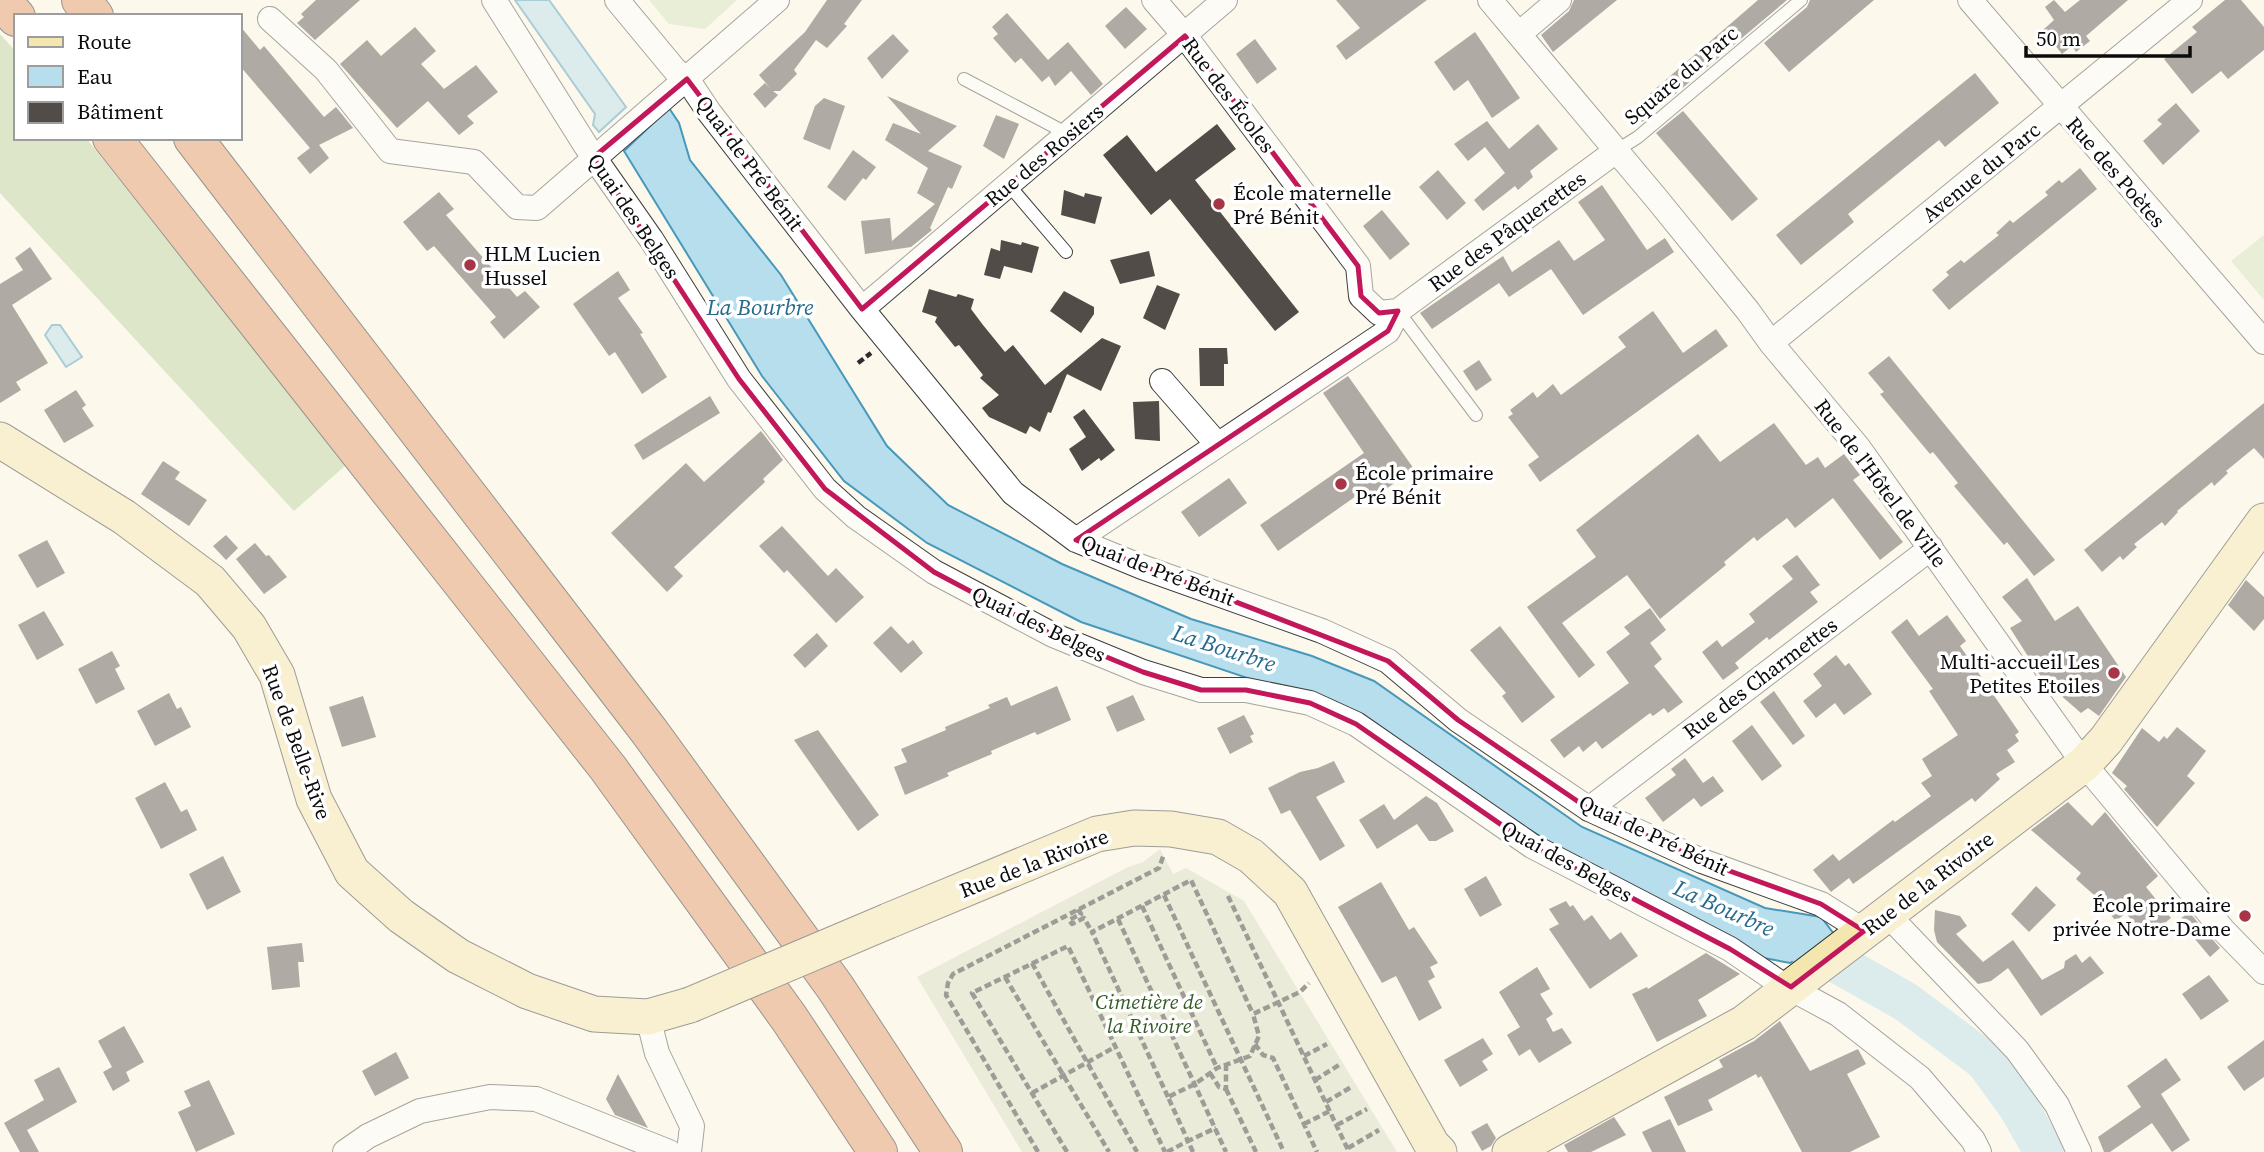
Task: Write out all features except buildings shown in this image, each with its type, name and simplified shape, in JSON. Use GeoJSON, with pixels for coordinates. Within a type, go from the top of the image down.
{"type":"FeatureCollection","features":[{"type":"Feature","properties":{"kind":"highway"},"geometry":{"type":"LineString","coordinates":[[2,0],[14,15]]}},
{"type":"Feature","properties":{"kind":"highway"},"geometry":{"type":"LineString","coordinates":[[81,0],[92,14]]}},
{"type":"Feature","properties":{"kind":"highway"},"geometry":{"type":"LineString","coordinates":[[115,140],[608,768],[789,1018],[878,1152]]}},
{"type":"Feature","properties":{"kind":"highway"},"geometry":{"type":"LineString","coordinates":[[195,140],[657,742],[835,987],[943,1152]]}},
{"type":"Feature","properties":{"kind":"street","name":"Quai des Belges"},"geometry":{"type":"LineString","coordinates":[[494,0],[600,152],[739,379],[825,489],[856,517],[934,572],[1053,635],[1143,672],[1201,690],[1246,690],[1310,703],[1356,724],[1532,846],[1730,949],[1777,981],[1796,983],[1920,1078],[1973,1140],[1979,1152]]}},
{"type":"Feature","properties":{"kind":"street","name":"Quai de Pré Bénit"},"geometry":{"type":"LineString","coordinates":[[617,0],[675,69],[687,79],[862,309],[1013,493],[1076,540],[1142,567],[1322,631],[1388,661],[1458,720],[1589,809],[1702,861],[1821,904],[1869,928],[2017,1050],[2057,1105],[2078,1152]]}},
{"type":"Feature","properties":{"kind":"street"},"geometry":{"type":"LineString","coordinates":[[270,19],[326,70],[390,151],[474,162],[517,207],[537,208],[777,0]]}},
{"type":"Feature","properties":{"kind":"street","name":"Rue des Écoles"},"geometry":{"type":"LineString","coordinates":[[1154,0],[1185,36],[1358,266],[1361,296],[1379,313],[1398,312]]}},
{"type":"Feature","properties":{"kind":"street","name":"Rue des Rosiers"},"geometry":{"type":"LineString","coordinates":[[862,309],[1225,0]]}},
{"type":"Feature","properties":{"kind":"street","name":"Rue de l'Hôtel de Ville"},"geometry":{"type":"LineString","coordinates":[[1490,0],[1858,447],[2084,764],[2224,931],[2264,972]]}},
{"type":"Feature","properties":{"kind":"street"},"geometry":{"type":"LineString","coordinates":[[1520,34],[1559,0]]}},
{"type":"Feature","properties":{"kind":"street","name":"Rue des Poètes"},"geometry":{"type":"LineString","coordinates":[[1969,0],[2264,342]]}},
{"type":"Feature","properties":{"kind":"street","name":"Avenue du Parc"},"geometry":{"type":"LineString","coordinates":[[1771,343],[2190,0]]}},
{"type":"Feature","properties":{"kind":"street","name":"Rue des Pâquerettes"},"geometry":{"type":"LineString","coordinates":[[1217,444],[1388,331],[1398,312],[1616,151]]}},
{"type":"Feature","properties":{"kind":"street"},"geometry":{"type":"LineString","coordinates":[[1076,540],[1217,444],[1162,381]]}},
{"type":"Feature","properties":{"kind":"street","name":"Rue de Belle-Rive"},"geometry":{"type":"LineString","coordinates":[[0,440],[124,517],[210,581],[248,627],[277,675],[314,799],[352,872],[401,916],[458,956],[527,991],[594,1014],[648,1017],[690,1005]]}},
{"type":"Feature","properties":{"kind":"street","name":"Rue de la Rivoire"},"geometry":{"type":"LineString","coordinates":[[1510,1152],[1744,1023],[2084,764],[2106,740],[2264,521]]}},
{"type":"Feature","properties":{"kind":"street","name":"Rue des Charmettes"},"geometry":{"type":"LineString","coordinates":[[1589,809],[1931,548]]}},
{"type":"Feature","properties":{"kind":"street","name":"Rue de la Rivoire"},"geometry":{"type":"LineString","coordinates":[[690,1005],[1097,834],[1134,828],[1171,829],[1218,837],[1251,856],[1290,891],[1432,1145],[1439,1152]]}},
{"type":"Feature","properties":{"kind":"street"},"geometry":{"type":"LineString","coordinates":[[648,1017],[657,1053],[692,1126],[689,1152]]}},
{"type":"Feature","properties":{"kind":"street"},"geometry":{"type":"LineString","coordinates":[[345,1152],[368,1136],[421,1111],[490,1097],[536,1099],[669,1152]]}},
{"type":"Feature","properties":{"kind":"lane","name":"Square du Parc"},"geometry":{"type":"LineString","coordinates":[[1616,151],[1638,137],[1801,0]]}},
{"type":"Feature","properties":{"kind":"lane"},"geometry":{"type":"LineString","coordinates":[[964,79],[1068,134]]}},
{"type":"Feature","properties":{"kind":"lane"},"geometry":{"type":"LineString","coordinates":[[1008,184],[1066,252]]}},
{"type":"Feature","properties":{"kind":"lane"},"geometry":{"type":"LineString","coordinates":[[1398,312],[1476,415]]}},
{"type":"Feature","properties":{"kind":"path"},"geometry":{"type":"LineString","coordinates":[[1038,1152],[946,995],[947,983],[953,974],[1158,868],[1164,855]]}},
{"type":"Feature","properties":{"kind":"path"},"geometry":{"type":"LineString","coordinates":[[1092,932],[1191,880],[1253,1014],[1259,1036],[1250,1056],[1217,1068],[1195,1084],[1168,1097]]}},
{"type":"Feature","properties":{"kind":"path"},"geometry":{"type":"LineString","coordinates":[[1164,895],[1284,1152]]}},
{"type":"Feature","properties":{"kind":"path"},"geometry":{"type":"LineString","coordinates":[[1228,896],[1348,1150],[1379,1130]]}},
{"type":"Feature","properties":{"kind":"path"},"geometry":{"type":"LineString","coordinates":[[1142,906],[1217,1068]]}},
{"type":"Feature","properties":{"kind":"path"},"geometry":{"type":"LineString","coordinates":[[1078,909],[1081,914],[1069,920],[1072,924],[1084,918],[1092,932],[1193,1152]]}},
{"type":"Feature","properties":{"kind":"path"},"geometry":{"type":"LineString","coordinates":[[1118,919],[1226,1152]]}},
{"type":"Feature","properties":{"kind":"path"},"geometry":{"type":"LineString","coordinates":[[1067,1152],[972,993],[1068,946],[1166,1152],[1216,1128]]}},
{"type":"Feature","properties":{"kind":"path"},"geometry":{"type":"LineString","coordinates":[[1253,1014],[1300,992],[1328,961]]}},
{"type":"Feature","properties":{"kind":"path"},"geometry":{"type":"LineString","coordinates":[[1032,963],[1137,1152]]}},
{"type":"Feature","properties":{"kind":"path"},"geometry":{"type":"LineString","coordinates":[[1005,976],[1108,1152]]}},
{"type":"Feature","properties":{"kind":"path"},"geometry":{"type":"LineString","coordinates":[[1255,1044],[1264,1055],[1273,1058],[1317,1152]]}},
{"type":"Feature","properties":{"kind":"path"},"geometry":{"type":"LineString","coordinates":[[1304,1056],[1327,1044]]}},
{"type":"Feature","properties":{"kind":"path"},"geometry":{"type":"LineString","coordinates":[[1032,1093],[1115,1047]]}},
{"type":"Feature","properties":{"kind":"path"},"geometry":{"type":"LineString","coordinates":[[1226,1065],[1226,1089],[1256,1152]]}},
{"type":"Feature","properties":{"kind":"path"},"geometry":{"type":"LineString","coordinates":[[1315,1080],[1339,1065]]}},
{"type":"Feature","properties":{"kind":"path"},"geometry":{"type":"LineString","coordinates":[[1210,1073],[1219,1087],[1226,1089]]}},
{"type":"Feature","properties":{"kind":"path"},"geometry":{"type":"LineString","coordinates":[[1326,1102],[1353,1086]]}},
{"type":"Feature","properties":{"kind":"path"},"geometry":{"type":"LineString","coordinates":[[1336,1125],[1367,1109]]}},
{"type":"Feature","properties":{"kind":"path"},"geometry":{"type":"LineString","coordinates":[[1304,1124],[1330,1111]]}},
{"type":"Feature","properties":{"kind":"highlighted area"},"geometry":{"type":"Polygon","coordinates":[[[1185,36],[1358,266],[1361,296],[1379,313],[1398,311],[1388,331],[1076,540],[1388,661],[1458,720],[1589,809],[1702,861],[1821,904],[1864,931],[1791,987],[1730,949],[1532,846],[1356,724],[1310,703],[1246,690],[1201,690],[1143,672],[1053,635],[934,572],[825,489],[739,379],[594,157],[687,79],[862,309],[1185,36]]]}},
{"type":"Feature","properties":{"kind":"green space"},"geometry":{"type":"Polygon","coordinates":[[[649,0],[737,0],[705,29],[669,24],[649,0]]]}},
{"type":"Feature","properties":{"kind":"green space"},"geometry":{"type":"Polygon","coordinates":[[[0,34],[14,50],[14,140],[88,140],[346,465],[294,511],[0,193],[0,34]]]}},
{"type":"Feature","properties":{"kind":"green space"},"geometry":{"type":"Polygon","coordinates":[[[2264,235],[2264,300],[2231,261],[2264,235]]]}},
{"type":"Feature","properties":{"kind":"green space","name":"Cimetière de la Rivoire"},"geometry":{"type":"Polygon","coordinates":[[[1160,849],[1173,874],[1186,868],[1244,901],[1397,1152],[1022,1152],[917,977],[1128,867],[1143,862],[1160,849]]]}},
{"type":"Feature","properties":{"kind":"water"},"geometry":{"type":"Polygon","coordinates":[[[515,0],[549,0],[626,107],[599,132],[593,125],[595,114],[515,0]]]}},
{"type":"Feature","properties":{"kind":"water","name":"La Bourbre"},"geometry":{"type":"Polygon","coordinates":[[[669,108],[679,123],[690,160],[781,275],[887,446],[948,505],[1062,564],[1191,619],[1312,656],[1374,681],[1582,827],[1765,908],[1821,917],[1834,934],[1790,963],[1764,958],[1586,866],[1459,784],[1277,688],[1081,622],[927,543],[844,481],[762,376],[624,151],[669,108]]]}},
{"type":"Feature","properties":{"kind":"water"},"geometry":{"type":"Polygon","coordinates":[[[52,325],[60,325],[82,357],[66,367],[45,335],[52,325]]]}},
{"type":"Feature","properties":{"kind":"waterway","name":"La Bourbre"},"geometry":{"type":"LineString","coordinates":[[1798,941],[1906,1002],[1985,1061],[2019,1108],[2044,1152]]}},
{"type":"Feature","properties":{"kind":"place","name":"École maternelle Pré Bénit"},"geometry":{"type":"Point","coordinates":[1219,204]}},
{"type":"Feature","properties":{"kind":"place","name":"HLM Lucien Hussel"},"geometry":{"type":"Point","coordinates":[470,265]}},
{"type":"Feature","properties":{"kind":"place","name":"École primaire Pré Bénit"},"geometry":{"type":"Point","coordinates":[1341,484]}},
{"type":"Feature","properties":{"kind":"place","name":"Multi-accueil Les Petites Etoiles"},"geometry":{"type":"Point","coordinates":[2114,673]}},
{"type":"Feature","properties":{"kind":"place","name":"École primaire privée Notre-Dame"},"geometry":{"type":"Point","coordinates":[2245,916]}}]}
